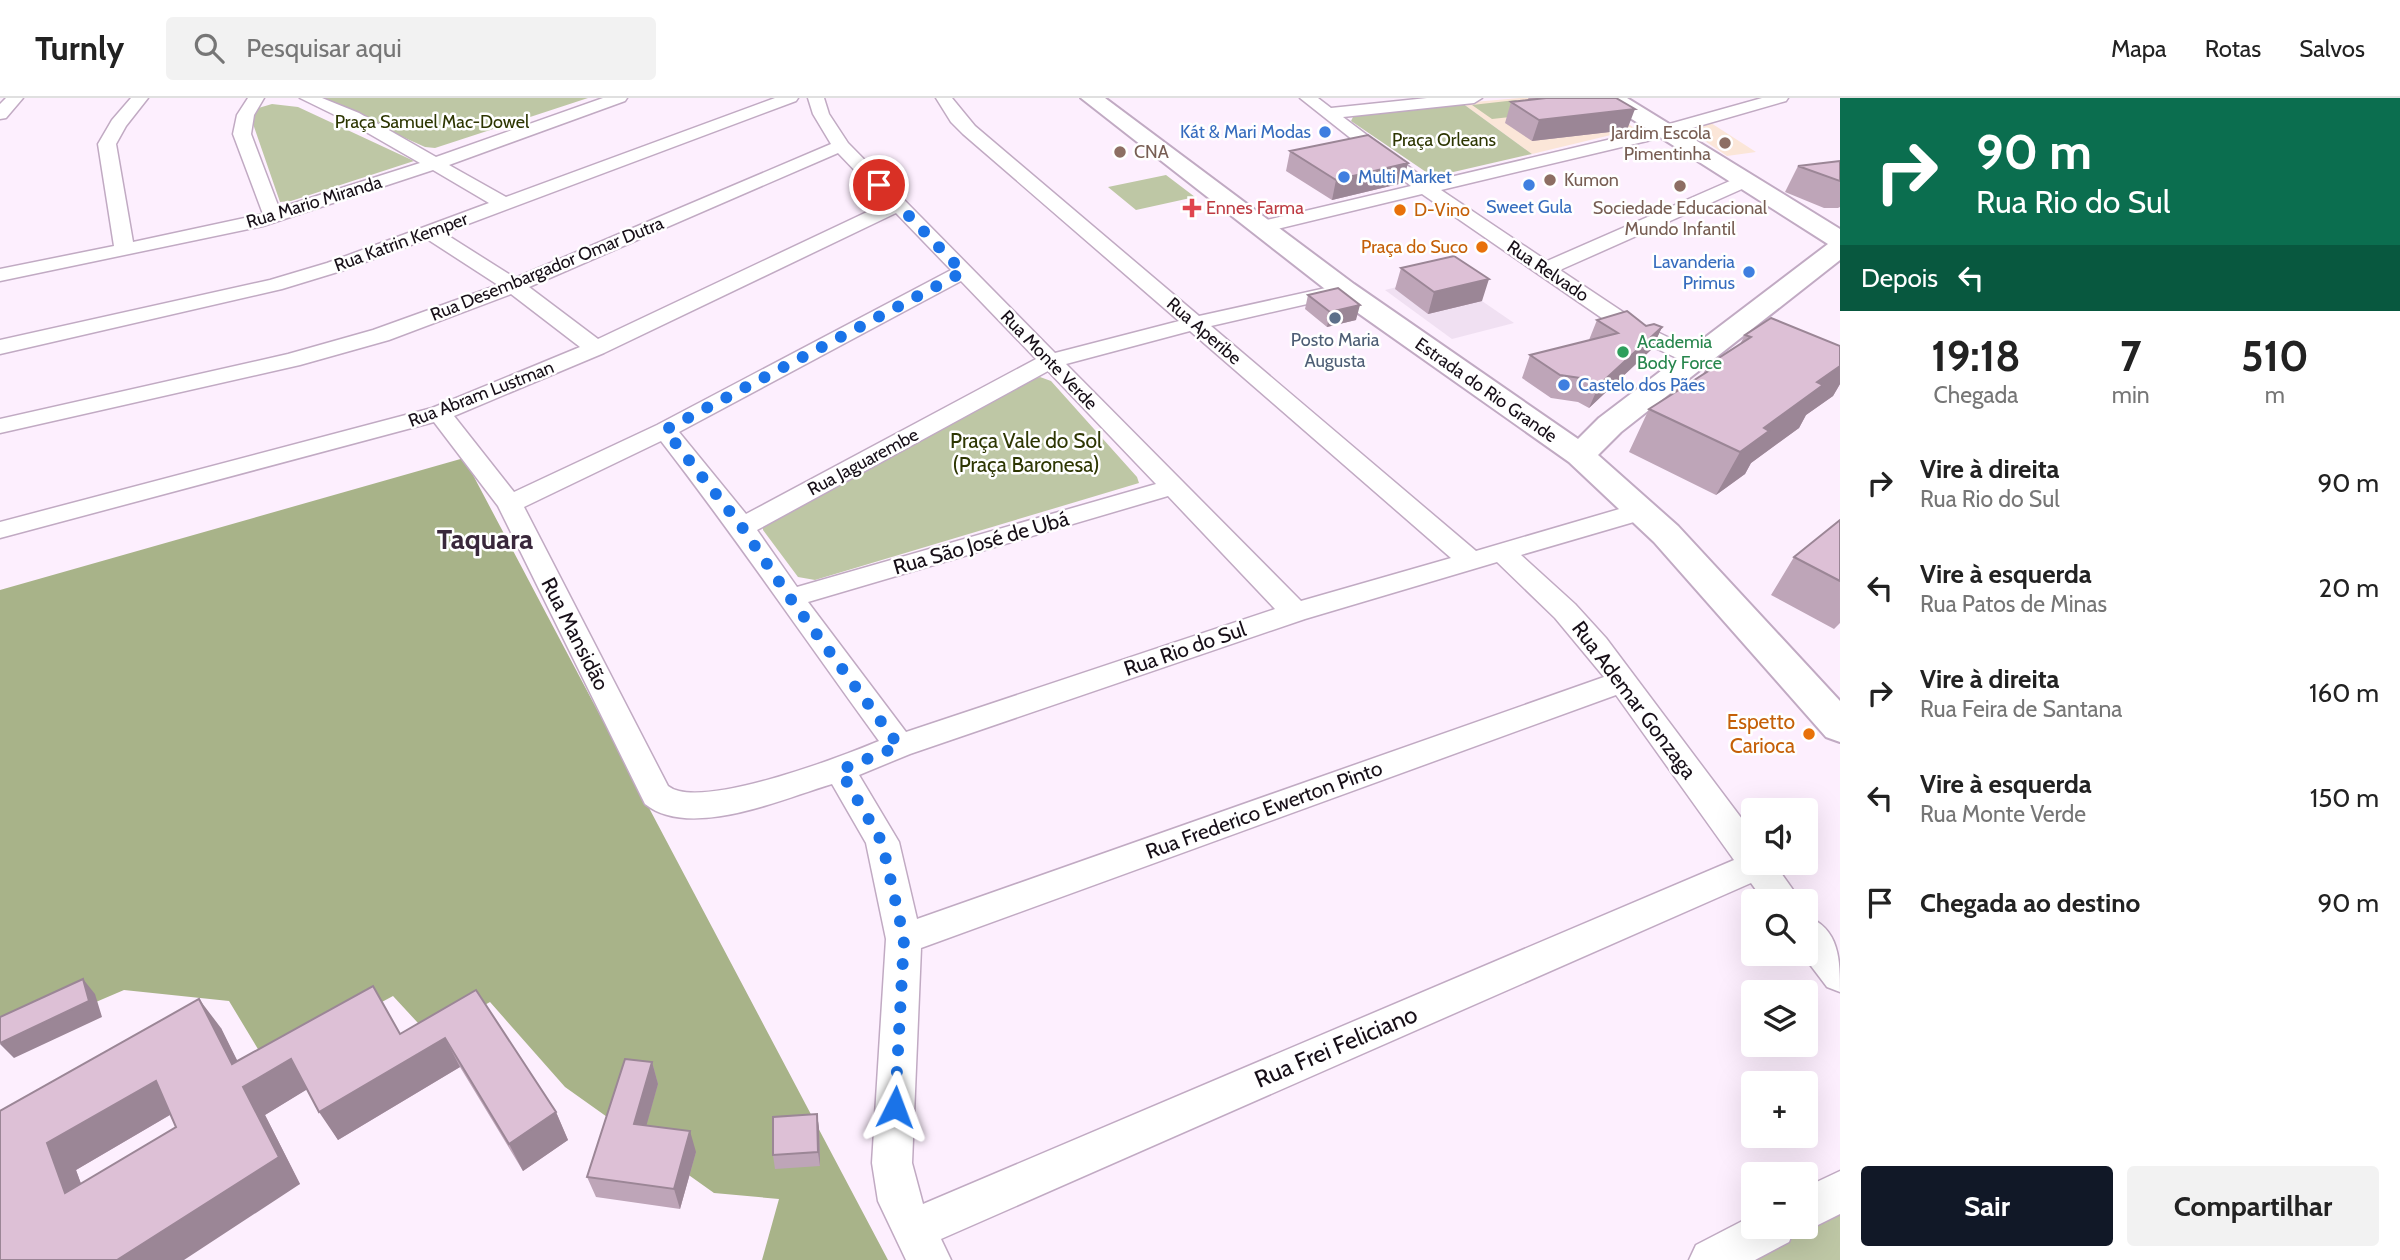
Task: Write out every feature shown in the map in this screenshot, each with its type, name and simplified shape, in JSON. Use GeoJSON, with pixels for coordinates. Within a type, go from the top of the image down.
{"type":"FeatureCollection","features":[{"type":"Feature","properties":{"kind":"main road","name":"Estrada do Rio Grande"},"geometry":{"type":"LineString","coordinates":[[1092,98],[1343,290],[1580,456],[1642,511],[1840,727]]}},
{"type":"Feature","properties":{"kind":"main road"},"geometry":{"type":"LineString","coordinates":[[1612,98],[1840,240]]}},
{"type":"Feature","properties":{"kind":"main road"},"geometry":{"type":"LineString","coordinates":[[1787,207],[1840,219]]}},
{"type":"Feature","properties":{"kind":"main road"},"geometry":{"type":"LineString","coordinates":[[1580,456],[1610,425],[1694,359],[1828,265],[1840,247]]}},
{"type":"Feature","properties":{"kind":"main road"},"geometry":{"type":"LineString","coordinates":[[1522,415],[1557,422],[1610,425]]}},
{"type":"Feature","properties":{"kind":"street"},"geometry":{"type":"LineString","coordinates":[[0,114],[15,98]]}},
{"type":"Feature","properties":{"kind":"street"},"geometry":{"type":"LineString","coordinates":[[124,249],[107,144],[118,124],[141,98]]}},
{"type":"Feature","properties":{"kind":"street"},"geometry":{"type":"LineString","coordinates":[[256,98],[245,113],[242,134],[272,216]]}},
{"type":"Feature","properties":{"kind":"street"},"geometry":{"type":"LineString","coordinates":[[307,98],[352,117],[503,203]]}},
{"type":"Feature","properties":{"kind":"street","name":"Rua Mario Miranda"},"geometry":{"type":"LineString","coordinates":[[0,275],[272,216],[434,164],[619,98]]}},
{"type":"Feature","properties":{"kind":"street","name":"Rua Katrin Kemper"},"geometry":{"type":"LineString","coordinates":[[0,347],[275,285],[430,233],[503,203],[790,98]]}},
{"type":"Feature","properties":{"kind":"street","name":"Rua Monte Verde"},"geometry":{"type":"LineString","coordinates":[[816,98],[821,114],[841,146],[1296,612]]}},
{"type":"Feature","properties":{"kind":"street","name":"Rua Aperibe"},"geometry":{"type":"LineString","coordinates":[[944,98],[969,130],[1469,559]]}},
{"type":"Feature","properties":{"kind":"street","name":"Rua Relvado"},"geometry":{"type":"LineString","coordinates":[[1308,98],[1424,187],[1633,330],[1694,359]]}},
{"type":"Feature","properties":{"kind":"street"},"geometry":{"type":"LineString","coordinates":[[1330,113],[1474,98]]}},
{"type":"Feature","properties":{"kind":"street"},"geometry":{"type":"LineString","coordinates":[[1261,227],[1666,131],[1777,98]]}},
{"type":"Feature","properties":{"kind":"street","name":"Rua Desembargador Omar Dutra"},"geometry":{"type":"LineString","coordinates":[[0,426],[333,350],[514,286],[841,146]]}},
{"type":"Feature","properties":{"kind":"street"},"geometry":{"type":"LineString","coordinates":[[1546,269],[1745,181]]}},
{"type":"Feature","properties":{"kind":"street","name":"Rua Abram Lustman"},"geometry":{"type":"LineString","coordinates":[[0,530],[440,413],[596,348],[898,205]]}},
{"type":"Feature","properties":{"kind":"street"},"geometry":{"type":"LineString","coordinates":[[430,233],[514,286],[596,348]]}},
{"type":"Feature","properties":{"kind":"street"},"geometry":{"type":"LineString","coordinates":[[510,504],[665,430],[963,272]]}},
{"type":"Feature","properties":{"kind":"street","name":"Rua Jaguarembe"},"geometry":{"type":"LineString","coordinates":[[742,527],[1050,361],[1196,323],[1343,290]]}},
{"type":"Feature","properties":{"kind":"street","name":"Rua Mansidão"},"geometry":{"type":"LineString","coordinates":[[440,413],[510,504],[656,795],[665,802],[686,807],[732,801]]}},
{"type":"Feature","properties":{"kind":"street"},"geometry":{"type":"LineString","coordinates":[[665,430],[742,527],[790,598],[899,746]]}},
{"type":"Feature","properties":{"kind":"street","name":"Rua São José de Ubá"},"geometry":{"type":"LineString","coordinates":[[790,598],[1172,487]]}},
{"type":"Feature","properties":{"kind":"street","name":"Rua Rio do Sul"},"geometry":{"type":"LineString","coordinates":[[732,801],[840,770],[899,746],[1296,612],[1469,559],[1642,511]]}},
{"type":"Feature","properties":{"kind":"street","name":"Rua Ademar Gonzaga"},"geometry":{"type":"LineString","coordinates":[[1501,551],[1565,611],[1624,681],[1741,844]]}},
{"type":"Feature","properties":{"kind":"street","name":"Rua Frederico Ewerton Pinto"},"geometry":{"type":"LineString","coordinates":[[904,939],[1624,681]]}},
{"type":"Feature","properties":{"kind":"street"},"geometry":{"type":"LineString","coordinates":[[840,770],[882,842],[904,939],[892,1163],[899,1201],[922,1244]]}},
{"type":"Feature","properties":{"kind":"street","name":"Rua Frei Feliciano"},"geometry":{"type":"LineString","coordinates":[[922,1244],[1741,869]]}},
{"type":"Feature","properties":{"kind":"street","name":"Rua Ademar Gonzaga"},"geometry":{"type":"LineString","coordinates":[[1764,875],[1775,889]]}},
{"type":"Feature","properties":{"kind":"street"},"geometry":{"type":"LineString","coordinates":[[1818,947],[1840,976]]}},
{"type":"Feature","properties":{"kind":"street"},"geometry":{"type":"LineString","coordinates":[[1818,1204],[1840,1192]]}},
{"type":"Feature","properties":{"kind":"street"},"geometry":{"type":"LineString","coordinates":[[1711,1260],[1751,1239]]}},
{"type":"Feature","properties":{"kind":"shaded area"},"geometry":{"type":"Polygon","coordinates":[[[1520,98],[1588,98],[1636,129],[1532,154],[1462,103],[1520,98]]]}},
{"type":"Feature","properties":{"kind":"shaded area","name":"Jardim Escola Pimentinha"},"geometry":{"type":"Polygon","coordinates":[[[1711,123],[1756,152],[1727,156],[1690,131],[1711,123]]]}},
{"type":"Feature","properties":{"kind":"shaded area"},"geometry":{"type":"Polygon","coordinates":[[[1444,275],[1514,323],[1452,339],[1385,290],[1444,275]]]}},
{"type":"Feature","properties":{"kind":"green space","name":"Praça Samuel Mac-Dowel"},"geometry":{"type":"Polygon","coordinates":[[[323,98],[588,98],[435,148],[425,147],[325,102],[323,98]]]}},
{"type":"Feature","properties":{"kind":"green space"},"geometry":{"type":"Polygon","coordinates":[[[1516,100],[1537,114],[1492,119],[1472,105],[1516,100]]]}},
{"type":"Feature","properties":{"kind":"green space","name":"Praça Orleans"},"geometry":{"type":"Polygon","coordinates":[[[1462,103],[1532,154],[1449,173],[1426,172],[1351,121],[1353,117],[1360,115],[1462,103]]]}},
{"type":"Feature","properties":{"kind":"green space"},"geometry":{"type":"Polygon","coordinates":[[[272,104],[298,107],[414,161],[291,201],[280,202],[252,121],[255,109],[272,104]]]}},
{"type":"Feature","properties":{"kind":"green space"},"geometry":{"type":"Polygon","coordinates":[[[1166,175],[1195,197],[1136,210],[1108,187],[1166,175]]]}},
{"type":"Feature","properties":{"kind":"green space","name":"Praça Vale do Sol (Praça Baronesa)"},"geometry":{"type":"Polygon","coordinates":[[[1040,377],[1051,381],[1137,477],[1139,483],[815,580],[798,577],[763,530],[763,523],[1040,377]]]}},
{"type":"Feature","properties":{"kind":"green space"},"geometry":{"type":"Polygon","coordinates":[[[464,458],[888,1260],[762,1260],[779,1199],[714,1193],[565,1087],[490,1002],[430,1036],[393,996],[267,1064],[229,1001],[124,990],[0,1043],[0,590],[464,458]]]}},
{"type":"Feature","properties":{"kind":"green space"},"geometry":{"type":"Polygon","coordinates":[[[1840,1195],[1840,1260],[1718,1260],[1757,1239],[1818,1239],[1818,1216],[1840,1195]]]}},
{"type":"Feature","properties":{"kind":"building"},"geometry":{"type":"Polygon","coordinates":[[[1546,98],[1616,98],[1635,109],[1539,120],[1511,102],[1546,98]]]}},
{"type":"Feature","properties":{"kind":"building"},"geometry":{"type":"Polygon","coordinates":[[[1368,135],[1408,163],[1336,180],[1290,151],[1368,135]]]}},
{"type":"Feature","properties":{"kind":"building"},"geometry":{"type":"Polygon","coordinates":[[[1840,161],[1840,181],[1798,166],[1840,161]]]}},
{"type":"Feature","properties":{"kind":"building"},"geometry":{"type":"Polygon","coordinates":[[[1454,256],[1489,279],[1434,292],[1401,268],[1454,256]]]}},
{"type":"Feature","properties":{"kind":"building"},"geometry":{"type":"Polygon","coordinates":[[[1338,288],[1360,305],[1330,312],[1308,295],[1338,288]]]}},
{"type":"Feature","properties":{"kind":"building"},"geometry":{"type":"Polygon","coordinates":[[[1627,311],[1646,326],[1654,324],[1662,327],[1599,385],[1587,379],[1560,375],[1530,355],[1618,333],[1597,320],[1627,311]]]}},
{"type":"Feature","properties":{"kind":"building"},"geometry":{"type":"Polygon","coordinates":[[[1771,318],[1840,346],[1840,366],[1817,382],[1823,385],[1764,428],[1769,431],[1740,452],[1649,409],[1713,368],[1708,365],[1751,337],[1745,335],[1771,318]]]}},
{"type":"Feature","properties":{"kind":"building"},"geometry":{"type":"Polygon","coordinates":[[[1840,520],[1840,581],[1794,557],[1840,520]]]}},
{"type":"Feature","properties":{"kind":"building"},"geometry":{"type":"Polygon","coordinates":[[[83,979],[89,1001],[0,1043],[0,1017],[83,979]]]}},
{"type":"Feature","properties":{"kind":"building"},"geometry":{"type":"Polygon","coordinates":[[[373,986],[400,1034],[476,990],[556,1112],[509,1144],[445,1038],[319,1112],[291,1059],[243,1087],[279,1157],[117,1260],[0,1260],[0,1111],[199,999],[232,1064],[373,986]],[[156,1081],[47,1143],[65,1193],[176,1127],[156,1081]]]}},
{"type":"Feature","properties":{"kind":"building"},"geometry":{"type":"Polygon","coordinates":[[[625,1059],[652,1062],[634,1124],[690,1131],[674,1189],[587,1177],[625,1059]]]}},
{"type":"Feature","properties":{"kind":"building"},"geometry":{"type":"Polygon","coordinates":[[[817,1114],[818,1152],[773,1155],[773,1117],[817,1114]]]}},
{"type":"Feature","properties":{"kind":"place","name":"Kát & Mari Modas"},"geometry":{"type":"Point","coordinates":[1325,132]}},
{"type":"Feature","properties":{"kind":"place","name":"Jardim Escola Pimentinha"},"geometry":{"type":"Point","coordinates":[1725,143]}},
{"type":"Feature","properties":{"kind":"place","name":"CNA"},"geometry":{"type":"Point","coordinates":[1120,152]}},
{"type":"Feature","properties":{"kind":"place","name":"Multi Market"},"geometry":{"type":"Point","coordinates":[1344,177]}},
{"type":"Feature","properties":{"kind":"place","name":"Kumon"},"geometry":{"type":"Point","coordinates":[1550,180]}},
{"type":"Feature","properties":{"kind":"place","name":"Sweet Gula"},"geometry":{"type":"Point","coordinates":[1529,185]}},
{"type":"Feature","properties":{"kind":"place","name":"Sociedade Educacional Mundo Infantil"},"geometry":{"type":"Point","coordinates":[1680,186]}},
{"type":"Feature","properties":{"kind":"place","name":"Ennes Farma"},"geometry":{"type":"Point","coordinates":[1192,208]}},
{"type":"Feature","properties":{"kind":"place","name":"D-Vino"},"geometry":{"type":"Point","coordinates":[1400,210]}},
{"type":"Feature","properties":{"kind":"place","name":"Praça do Suco"},"geometry":{"type":"Point","coordinates":[1482,247]}},
{"type":"Feature","properties":{"kind":"place","name":"Lavanderia Primus"},"geometry":{"type":"Point","coordinates":[1749,272]}},
{"type":"Feature","properties":{"kind":"place","name":"Posto Maria Augusta"},"geometry":{"type":"Point","coordinates":[1335,318]}},
{"type":"Feature","properties":{"kind":"place","name":"Academia Body Force"},"geometry":{"type":"Point","coordinates":[1623,352]}},
{"type":"Feature","properties":{"kind":"place","name":"Castelo dos Pães"},"geometry":{"type":"Point","coordinates":[1564,385]}},
{"type":"Feature","properties":{"kind":"place","name":"Espetto Carioca"},"geometry":{"type":"Point","coordinates":[1809,734]}},
{"type":"Feature","properties":{"kind":"district","name":"Taquara"},"geometry":{"type":"Point","coordinates":[485,539]}},
{"type":"Feature","properties":{"kind":"route"},"geometry":{"type":"LineString","coordinates":[[879,185],[963,272],[665,430],[742,527],[790,598],[899,746],[840,770],[882,842],[904,939],[895,1107]]}}]}
